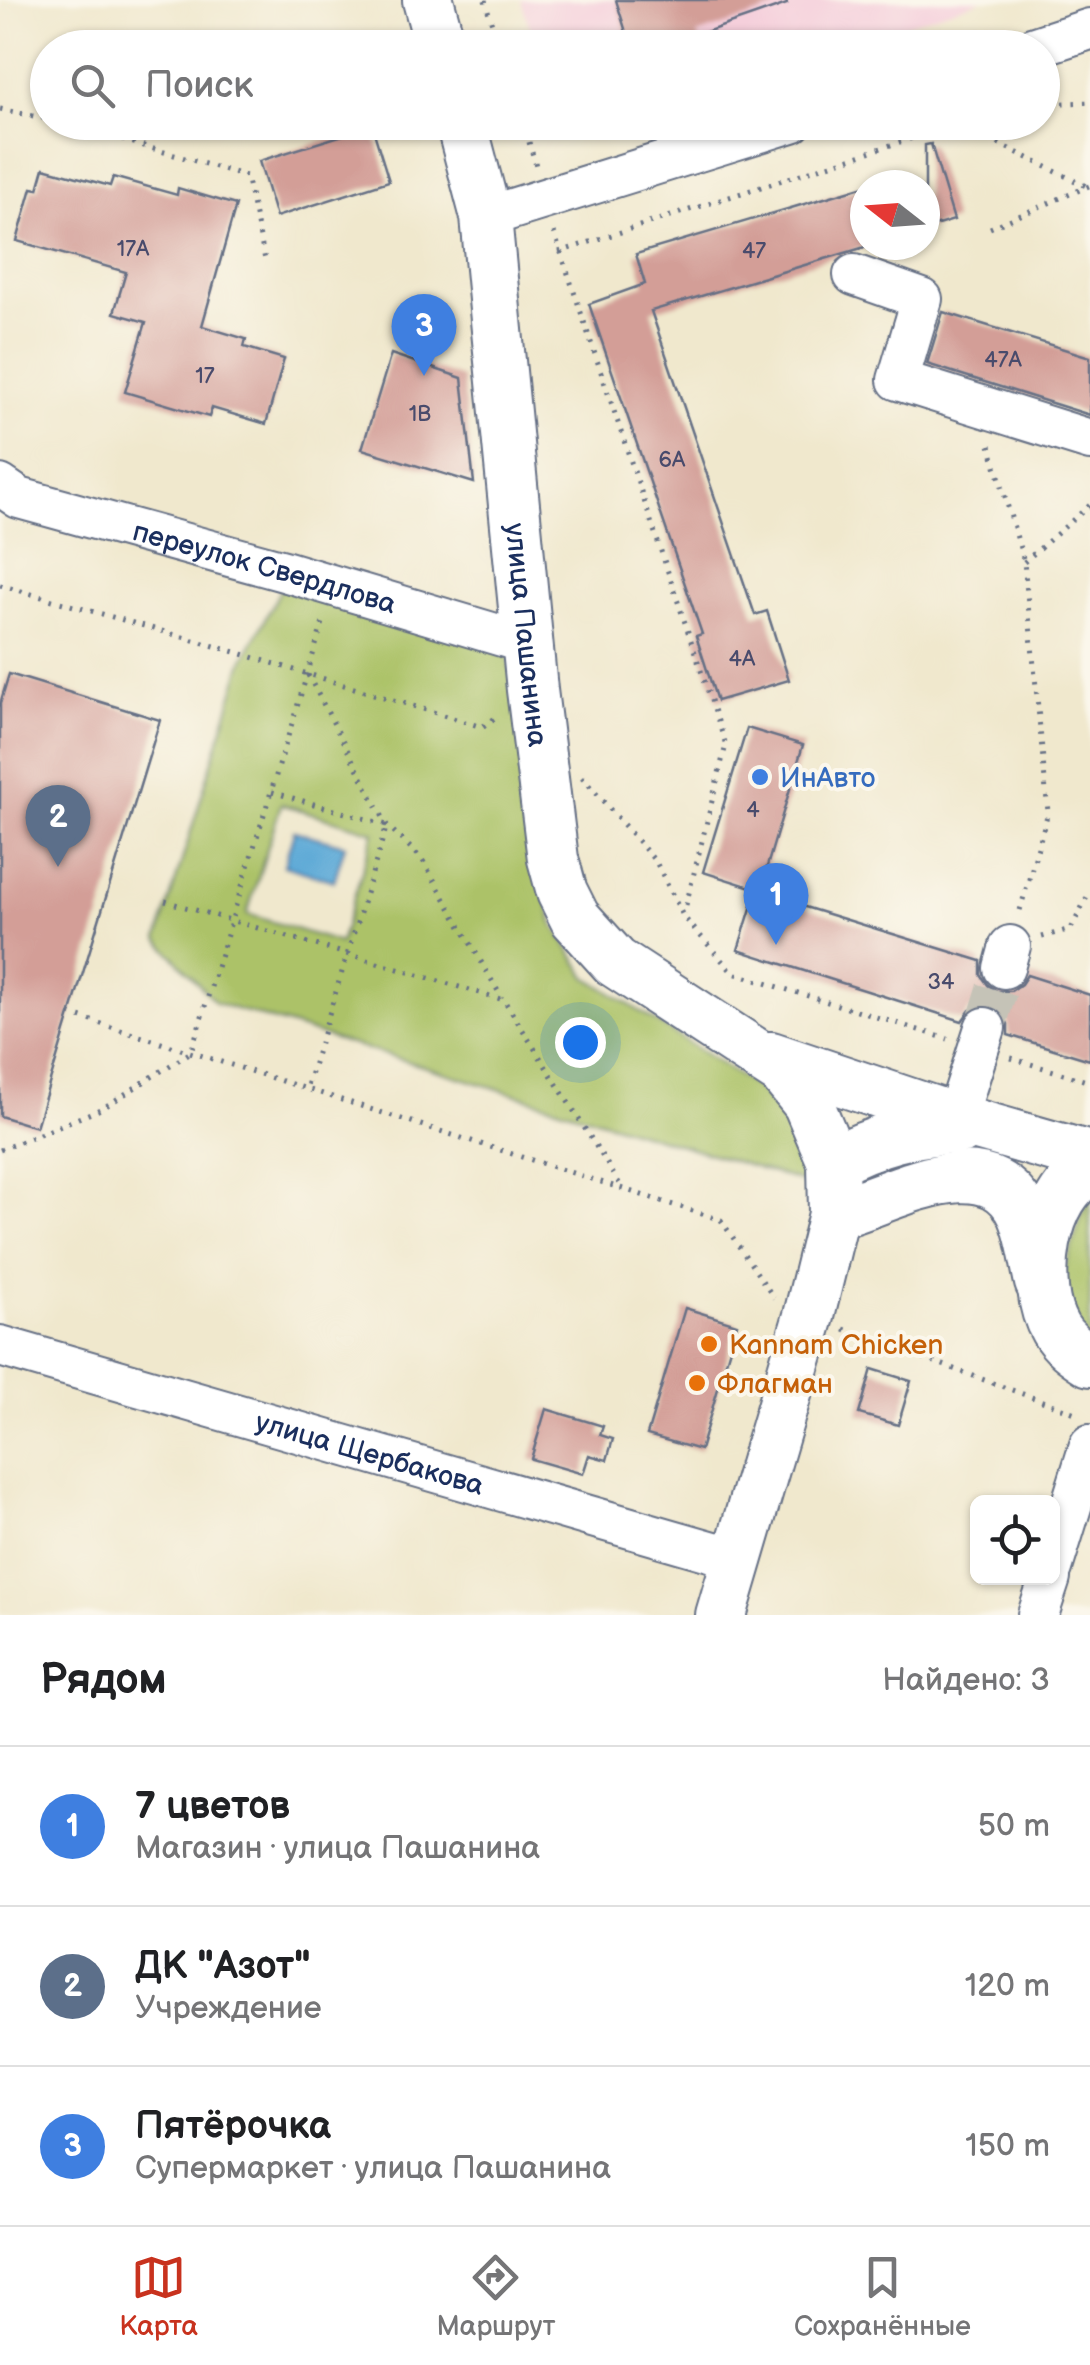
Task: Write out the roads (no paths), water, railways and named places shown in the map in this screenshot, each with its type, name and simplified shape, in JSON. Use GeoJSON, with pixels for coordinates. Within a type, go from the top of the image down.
{"type":"FeatureCollection","features":[{"type":"Feature","properties":{"kind":"main road"},"geometry":{"type":"LineString","coordinates":[[428,0],[436,30]]}},
{"type":"Feature","properties":{"kind":"main road","name":"улица Пашанина"},"geometry":{"type":"LineString","coordinates":[[466,140],[486,217],[530,667],[553,859],[562,892],[575,918],[615,962],[757,1052]]}},
{"type":"Feature","properties":{"kind":"main road"},"geometry":{"type":"LineString","coordinates":[[757,1052],[966,1125],[1090,1157]]}},
{"type":"Feature","properties":{"kind":"main road"},"geometry":{"type":"LineString","coordinates":[[721,1615],[809,1316],[834,1214],[833,1162],[808,1103],[782,1071],[757,1052]]}},
{"type":"Feature","properties":{"kind":"main road"},"geometry":{"type":"LineString","coordinates":[[833,1162],[897,1135],[966,1125]]}},
{"type":"Feature","properties":{"kind":"main road"},"geometry":{"type":"LineString","coordinates":[[1040,1282],[1051,1222],[1065,1192],[1090,1171]]}},
{"type":"Feature","properties":{"kind":"main road"},"geometry":{"type":"LineString","coordinates":[[834,1214],[918,1183],[976,1178],[1012,1196],[1025,1218],[1054,1328],[1069,1347],[1090,1361]]}},
{"type":"Feature","properties":{"kind":"street"},"geometry":{"type":"LineString","coordinates":[[1060,39],[1090,29]]}},
{"type":"Feature","properties":{"kind":"street"},"geometry":{"type":"LineString","coordinates":[[486,217],[734,140]]}},
{"type":"Feature","properties":{"kind":"street"},"geometry":{"type":"LineString","coordinates":[[854,275],[922,299],[898,380],[1090,440]]}},
{"type":"Feature","properties":{"kind":"street","name":"переулок Свердлова"},"geometry":{"type":"LineString","coordinates":[[0,484],[19,498],[334,586],[530,667]]}},
{"type":"Feature","properties":{"kind":"street"},"geometry":{"type":"LineString","coordinates":[[966,1125],[981,1038]]}},
{"type":"Feature","properties":{"kind":"street","name":"улица Щербакова"},"geometry":{"type":"LineString","coordinates":[[0,1346],[738,1559]]}},
{"type":"Feature","properties":{"kind":"street"},"geometry":{"type":"LineString","coordinates":[[1060,1542],[1090,1445]]}},
{"type":"Feature","properties":{"kind":"street"},"geometry":{"type":"LineString","coordinates":[[1038,1615],[1048,1585]]}},
{"type":"Feature","properties":{"kind":"water"},"geometry":{"type":"Polygon","coordinates":[[[294,831],[345,845],[334,881],[284,866],[294,831]]]}},
{"type":"Feature","properties":{"kind":"tunnel"},"geometry":{"type":"LineString","coordinates":[[985,1028],[1004,968]]}},
{"type":"Feature","properties":{"kind":"place","name":"Пятёрочка"},"geometry":{"type":"Point","coordinates":[424,376]}},
{"type":"Feature","properties":{"kind":"place","name":"ИнАвто"},"geometry":{"type":"Point","coordinates":[760,777]}},
{"type":"Feature","properties":{"kind":"place","name":"ДК \"Азот\""},"geometry":{"type":"Point","coordinates":[58,867]}},
{"type":"Feature","properties":{"kind":"place","name":"7 цветов"},"geometry":{"type":"Point","coordinates":[776,945]}},
{"type":"Feature","properties":{"kind":"place","name":"Kannam Chicken"},"geometry":{"type":"Point","coordinates":[709,1344]}},
{"type":"Feature","properties":{"kind":"place","name":"Флагман"},"geometry":{"type":"Point","coordinates":[697,1383]}}]}
